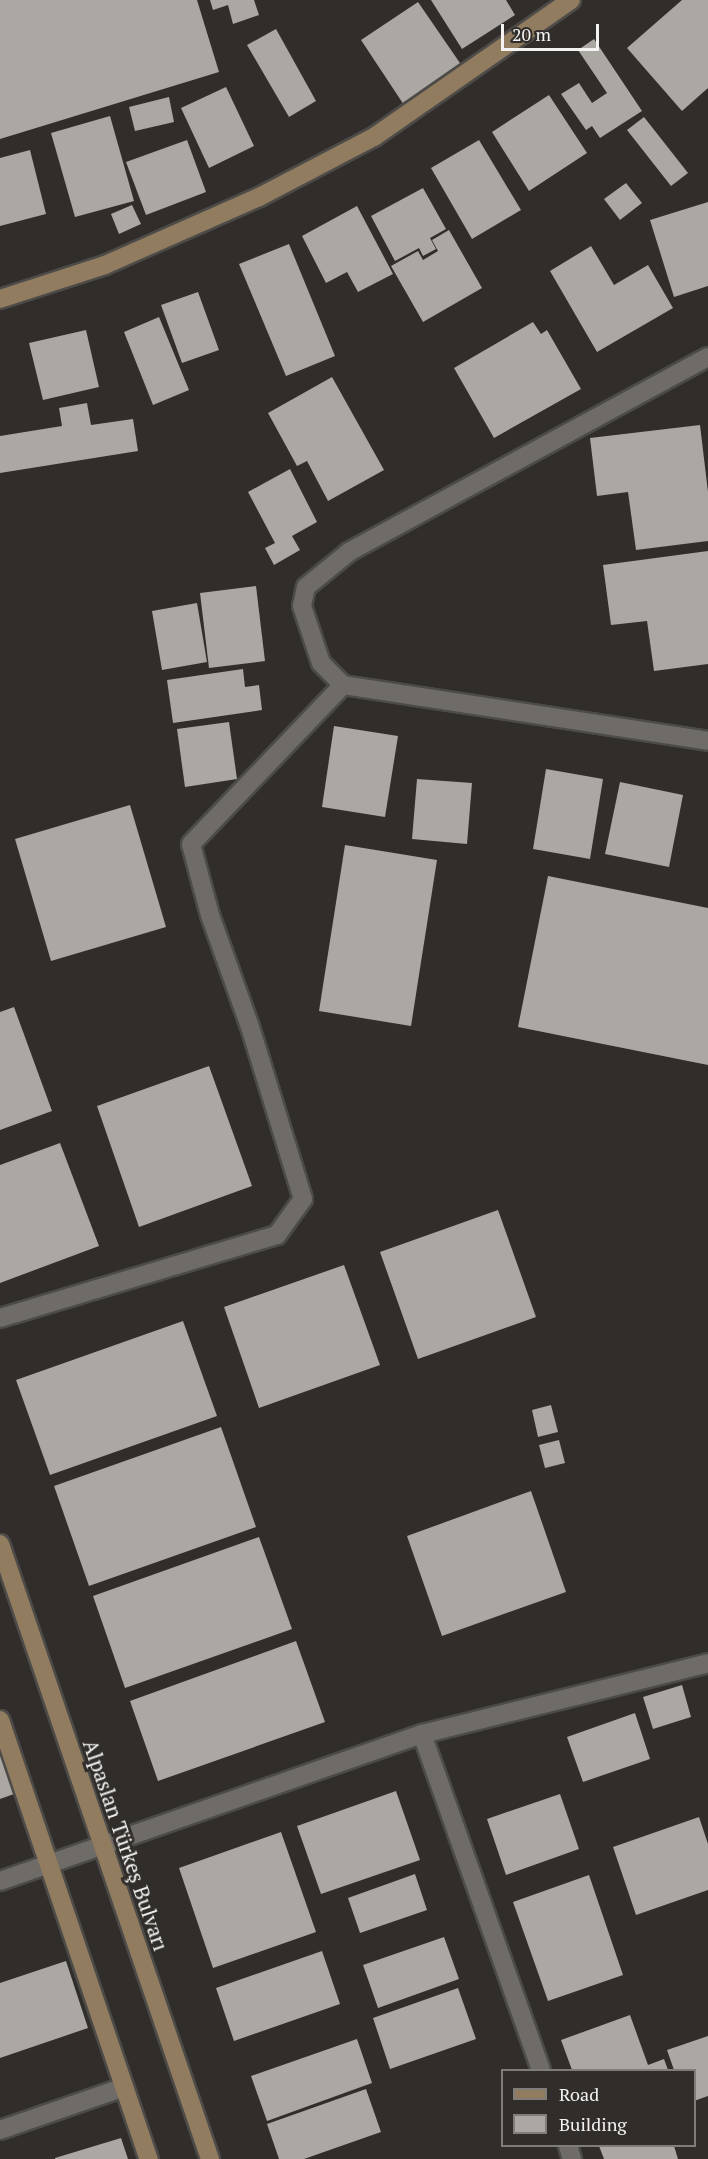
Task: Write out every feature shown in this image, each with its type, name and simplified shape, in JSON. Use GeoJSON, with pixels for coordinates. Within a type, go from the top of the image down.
{"type":"FeatureCollection","features":[{"type":"Feature","properties":{"kind":"main road"},"geometry":{"type":"LineString","coordinates":[[0,299],[105,265],[269,192],[374,137],[571,0]]}},
{"type":"Feature","properties":{"kind":"main road","name":"Alpaslan Türkeş Bulvarı"},"geometry":{"type":"LineString","coordinates":[[0,1544],[210,2159]]}},
{"type":"Feature","properties":{"kind":"main road"},"geometry":{"type":"LineString","coordinates":[[0,1720],[149,2159]]}},
{"type":"Feature","properties":{"kind":"street"},"geometry":{"type":"LineString","coordinates":[[708,357],[349,552],[306,587],[302,606],[312,645],[321,663],[343,685],[708,741]]}},
{"type":"Feature","properties":{"kind":"street"},"geometry":{"type":"LineString","coordinates":[[0,1318],[277,1235],[303,1199],[249,1024],[210,915],[191,844],[343,685]]}},
{"type":"Feature","properties":{"kind":"street"},"geometry":{"type":"LineString","coordinates":[[0,1881],[422,1734],[708,1664]]}},
{"type":"Feature","properties":{"kind":"street"},"geometry":{"type":"LineString","coordinates":[[422,1734],[541,2069]]}},
{"type":"Feature","properties":{"kind":"street"},"geometry":{"type":"LineString","coordinates":[[0,2130],[124,2087]]}},
{"type":"Feature","properties":{"kind":"building"},"geometry":{"type":"Polygon","coordinates":[[[0,0],[197,0],[219,72],[0,139],[0,0]]]}},
{"type":"Feature","properties":{"kind":"building"},"geometry":{"type":"Polygon","coordinates":[[[210,0],[254,0],[259,15],[233,24],[228,5],[213,10],[210,0]]]}},
{"type":"Feature","properties":{"kind":"building"},"geometry":{"type":"Polygon","coordinates":[[[431,0],[506,0],[515,15],[462,49],[431,0]]]}},
{"type":"Feature","properties":{"kind":"building"},"geometry":{"type":"Polygon","coordinates":[[[682,0],[708,0],[708,88],[682,111],[627,48],[682,0]]]}},
{"type":"Feature","properties":{"kind":"building"},"geometry":{"type":"Polygon","coordinates":[[[418,2],[462,66],[404,105],[361,40],[418,2]]]}},
{"type":"Feature","properties":{"kind":"building"},"geometry":{"type":"Polygon","coordinates":[[[276,29],[316,101],[289,117],[247,45],[276,29]]]}},
{"type":"Feature","properties":{"kind":"building"},"geometry":{"type":"Polygon","coordinates":[[[594,39],[642,111],[600,138],[592,126],[586,130],[561,94],[579,83],[592,103],[607,93],[578,50],[594,39]]]}},
{"type":"Feature","properties":{"kind":"building"},"geometry":{"type":"Polygon","coordinates":[[[226,87],[254,146],[209,168],[181,108],[226,87]]]}},
{"type":"Feature","properties":{"kind":"building"},"geometry":{"type":"Polygon","coordinates":[[[549,95],[587,153],[529,191],[492,132],[549,95]]]}},
{"type":"Feature","properties":{"kind":"building"},"geometry":{"type":"Polygon","coordinates":[[[169,97],[174,122],[135,131],[129,107],[169,97]]]}},
{"type":"Feature","properties":{"kind":"building"},"geometry":{"type":"Polygon","coordinates":[[[110,116],[134,201],[75,217],[51,133],[110,116]]]}},
{"type":"Feature","properties":{"kind":"building"},"geometry":{"type":"Polygon","coordinates":[[[644,117],[688,173],[671,186],[627,130],[644,117]]]}},
{"type":"Feature","properties":{"kind":"building"},"geometry":{"type":"Polygon","coordinates":[[[187,140],[206,192],[146,215],[126,162],[187,140]]]}},
{"type":"Feature","properties":{"kind":"building"},"geometry":{"type":"Polygon","coordinates":[[[479,140],[521,210],[472,239],[431,168],[479,140]]]}},
{"type":"Feature","properties":{"kind":"building"},"geometry":{"type":"Polygon","coordinates":[[[30,150],[46,214],[0,226],[0,158],[30,150]]]}},
{"type":"Feature","properties":{"kind":"building"},"geometry":{"type":"Polygon","coordinates":[[[626,183],[642,203],[620,220],[604,199],[626,183]]]}},
{"type":"Feature","properties":{"kind":"building"},"geometry":{"type":"Polygon","coordinates":[[[423,188],[446,229],[430,238],[436,249],[423,256],[419,248],[395,261],[371,216],[423,188]]]}},
{"type":"Feature","properties":{"kind":"building"},"geometry":{"type":"Polygon","coordinates":[[[708,202],[708,286],[674,297],[650,220],[708,202]]]}},
{"type":"Feature","properties":{"kind":"building"},"geometry":{"type":"Polygon","coordinates":[[[132,205],[141,224],[119,234],[111,214],[132,205]]]}},
{"type":"Feature","properties":{"kind":"building"},"geometry":{"type":"Polygon","coordinates":[[[357,206],[393,274],[358,292],[347,272],[326,283],[302,236],[357,206]]]}},
{"type":"Feature","properties":{"kind":"building"},"geometry":{"type":"Polygon","coordinates":[[[449,230],[482,288],[423,322],[391,266],[418,251],[423,260],[438,251],[432,240],[449,230]]]}},
{"type":"Feature","properties":{"kind":"building"},"geometry":{"type":"Polygon","coordinates":[[[289,244],[335,356],[286,376],[239,264],[289,244]]]}},
{"type":"Feature","properties":{"kind":"building"},"geometry":{"type":"Polygon","coordinates":[[[591,246],[614,285],[648,265],[673,308],[597,352],[550,271],[591,246]]]}},
{"type":"Feature","properties":{"kind":"building"},"geometry":{"type":"Polygon","coordinates":[[[198,292],[219,350],[182,363],[161,305],[198,292]]]}},
{"type":"Feature","properties":{"kind":"building"},"geometry":{"type":"Polygon","coordinates":[[[159,317],[189,390],[153,405],[124,332],[159,317]]]}},
{"type":"Feature","properties":{"kind":"building"},"geometry":{"type":"Polygon","coordinates":[[[533,322],[541,334],[547,330],[581,389],[494,438],[454,368],[533,322]]]}},
{"type":"Feature","properties":{"kind":"building"},"geometry":{"type":"Polygon","coordinates":[[[86,330],[99,387],[43,400],[29,343],[86,330]]]}},
{"type":"Feature","properties":{"kind":"building"},"geometry":{"type":"Polygon","coordinates":[[[332,377],[384,470],[328,501],[307,461],[297,466],[268,413],[332,377]]]}},
{"type":"Feature","properties":{"kind":"building"},"geometry":{"type":"Polygon","coordinates":[[[87,403],[91,425],[133,419],[138,451],[0,473],[0,436],[62,426],[59,408],[87,403]]]}},
{"type":"Feature","properties":{"kind":"building"},"geometry":{"type":"Polygon","coordinates":[[[700,425],[708,492],[708,541],[636,550],[628,492],[597,496],[590,438],[700,425]]]}},
{"type":"Feature","properties":{"kind":"building"},"geometry":{"type":"Polygon","coordinates":[[[290,469],[317,522],[292,536],[300,550],[274,565],[265,548],[275,543],[248,492],[290,469]]]}},
{"type":"Feature","properties":{"kind":"building"},"geometry":{"type":"Polygon","coordinates":[[[708,551],[708,664],[654,671],[647,621],[611,625],[603,565],[708,551]]]}},
{"type":"Feature","properties":{"kind":"building"},"geometry":{"type":"Polygon","coordinates":[[[256,586],[265,661],[209,668],[200,593],[256,586]]]}},
{"type":"Feature","properties":{"kind":"building"},"geometry":{"type":"Polygon","coordinates":[[[197,603],[207,662],[162,670],[152,611],[197,603]]]}},
{"type":"Feature","properties":{"kind":"building"},"geometry":{"type":"Polygon","coordinates":[[[243,669],[245,687],[259,685],[262,710],[173,723],[167,680],[243,669]]]}},
{"type":"Feature","properties":{"kind":"building"},"geometry":{"type":"Polygon","coordinates":[[[229,722],[237,779],[185,787],[177,729],[229,722]]]}},
{"type":"Feature","properties":{"kind":"building"},"geometry":{"type":"Polygon","coordinates":[[[334,726],[398,736],[385,817],[322,807],[334,726]]]}},
{"type":"Feature","properties":{"kind":"building"},"geometry":{"type":"Polygon","coordinates":[[[546,769],[603,779],[590,859],[533,849],[546,769]]]}},
{"type":"Feature","properties":{"kind":"building"},"geometry":{"type":"Polygon","coordinates":[[[417,779],[472,783],[467,844],[412,839],[417,779]]]}},
{"type":"Feature","properties":{"kind":"building"},"geometry":{"type":"Polygon","coordinates":[[[620,782],[683,795],[669,867],[605,854],[620,782]]]}},
{"type":"Feature","properties":{"kind":"building"},"geometry":{"type":"Polygon","coordinates":[[[130,805],[166,927],[51,961],[15,839],[130,805]]]}},
{"type":"Feature","properties":{"kind":"building"},"geometry":{"type":"Polygon","coordinates":[[[345,845],[437,860],[411,1026],[319,1011],[345,845]]]}},
{"type":"Feature","properties":{"kind":"building"},"geometry":{"type":"Polygon","coordinates":[[[548,876],[708,908],[708,1065],[518,1027],[548,876]]]}},
{"type":"Feature","properties":{"kind":"building"},"geometry":{"type":"Polygon","coordinates":[[[14,1007],[52,1111],[0,1130],[0,1012],[14,1007]]]}},
{"type":"Feature","properties":{"kind":"building"},"geometry":{"type":"Polygon","coordinates":[[[209,1066],[252,1186],[139,1227],[97,1106],[209,1066]]]}},
{"type":"Feature","properties":{"kind":"building"},"geometry":{"type":"Polygon","coordinates":[[[60,1143],[99,1246],[0,1283],[0,1165],[60,1143]]]}},
{"type":"Feature","properties":{"kind":"building"},"geometry":{"type":"Polygon","coordinates":[[[498,1210],[536,1317],[418,1359],[380,1252],[498,1210]]]}},
{"type":"Feature","properties":{"kind":"building"},"geometry":{"type":"Polygon","coordinates":[[[344,1265],[380,1365],[259,1408],[224,1307],[344,1265]]]}},
{"type":"Feature","properties":{"kind":"building"},"geometry":{"type":"Polygon","coordinates":[[[183,1321],[217,1416],[50,1475],[16,1380],[183,1321]]]}},
{"type":"Feature","properties":{"kind":"building"},"geometry":{"type":"Polygon","coordinates":[[[551,1405],[558,1432],[538,1437],[532,1410],[551,1405]]]}},
{"type":"Feature","properties":{"kind":"building"},"geometry":{"type":"Polygon","coordinates":[[[221,1427],[256,1527],[89,1586],[54,1486],[221,1427]]]}},
{"type":"Feature","properties":{"kind":"building"},"geometry":{"type":"Polygon","coordinates":[[[559,1440],[565,1463],[545,1468],[539,1445],[559,1440]]]}},
{"type":"Feature","properties":{"kind":"building"},"geometry":{"type":"Polygon","coordinates":[[[531,1491],[566,1592],[442,1636],[407,1536],[531,1491]]]}},
{"type":"Feature","properties":{"kind":"building"},"geometry":{"type":"Polygon","coordinates":[[[259,1537],[292,1629],[125,1688],[93,1596],[259,1537]]]}},
{"type":"Feature","properties":{"kind":"building"},"geometry":{"type":"Polygon","coordinates":[[[296,1641],[325,1722],[158,1781],[130,1701],[296,1641]]]}},
{"type":"Feature","properties":{"kind":"building"},"geometry":{"type":"Polygon","coordinates":[[[682,1685],[691,1717],[653,1729],[643,1697],[682,1685]]]}},
{"type":"Feature","properties":{"kind":"building"},"geometry":{"type":"Polygon","coordinates":[[[635,1713],[650,1759],[583,1782],[567,1737],[635,1713]]]}},
{"type":"Feature","properties":{"kind":"building"},"geometry":{"type":"Polygon","coordinates":[[[0,1754],[14,1794],[0,1799],[0,1754]]]}},
{"type":"Feature","properties":{"kind":"building"},"geometry":{"type":"Polygon","coordinates":[[[396,1791],[420,1860],[321,1894],[297,1826],[396,1791]]]}},
{"type":"Feature","properties":{"kind":"building"},"geometry":{"type":"Polygon","coordinates":[[[560,1794],[579,1849],[506,1875],[487,1819],[560,1794]]]}},
{"type":"Feature","properties":{"kind":"building"},"geometry":{"type":"Polygon","coordinates":[[[699,1817],[708,1844],[708,1890],[636,1915],[613,1847],[699,1817]]]}},
{"type":"Feature","properties":{"kind":"building"},"geometry":{"type":"Polygon","coordinates":[[[281,1832],[316,1932],[213,1968],[179,1868],[281,1832]]]}},
{"type":"Feature","properties":{"kind":"building"},"geometry":{"type":"Polygon","coordinates":[[[415,1874],[427,1910],[360,1933],[348,1898],[415,1874]]]}},
{"type":"Feature","properties":{"kind":"building"},"geometry":{"type":"Polygon","coordinates":[[[589,1875],[623,1975],[548,2001],[513,1902],[589,1875]]]}},
{"type":"Feature","properties":{"kind":"building"},"geometry":{"type":"Polygon","coordinates":[[[444,1937],[459,1979],[378,2008],[363,1965],[444,1937]]]}},
{"type":"Feature","properties":{"kind":"building"},"geometry":{"type":"Polygon","coordinates":[[[322,1951],[340,2004],[234,2041],[216,1988],[322,1951]]]}},
{"type":"Feature","properties":{"kind":"building"},"geometry":{"type":"Polygon","coordinates":[[[66,1961],[88,2028],[0,2058],[0,1983],[66,1961]]]}},
{"type":"Feature","properties":{"kind":"building"},"geometry":{"type":"Polygon","coordinates":[[[458,1988],[476,2039],[390,2069],[373,2018],[458,1988]]]}},
{"type":"Feature","properties":{"kind":"building"},"geometry":{"type":"Polygon","coordinates":[[[630,2015],[648,2065],[664,2059],[668,2069],[572,2069],[561,2040],[630,2015]]]}},
{"type":"Feature","properties":{"kind":"building"},"geometry":{"type":"Polygon","coordinates":[[[708,2036],[708,2096],[696,2100],[696,2069],[674,2069],[667,2050],[708,2036]]]}},
{"type":"Feature","properties":{"kind":"building"},"geometry":{"type":"Polygon","coordinates":[[[357,2039],[372,2083],[267,2121],[251,2076],[357,2039]]]}},
{"type":"Feature","properties":{"kind":"building"},"geometry":{"type":"Polygon","coordinates":[[[366,2089],[381,2132],[304,2159],[279,2159],[267,2124],[366,2089]]]}},
{"type":"Feature","properties":{"kind":"building"},"geometry":{"type":"Polygon","coordinates":[[[121,2138],[128,2159],[55,2159],[55,2158],[121,2138]]]}},
{"type":"Feature","properties":{"kind":"building"},"geometry":{"type":"Polygon","coordinates":[[[599,2147],[674,2147],[678,2159],[604,2159],[599,2147]]]}}]}
